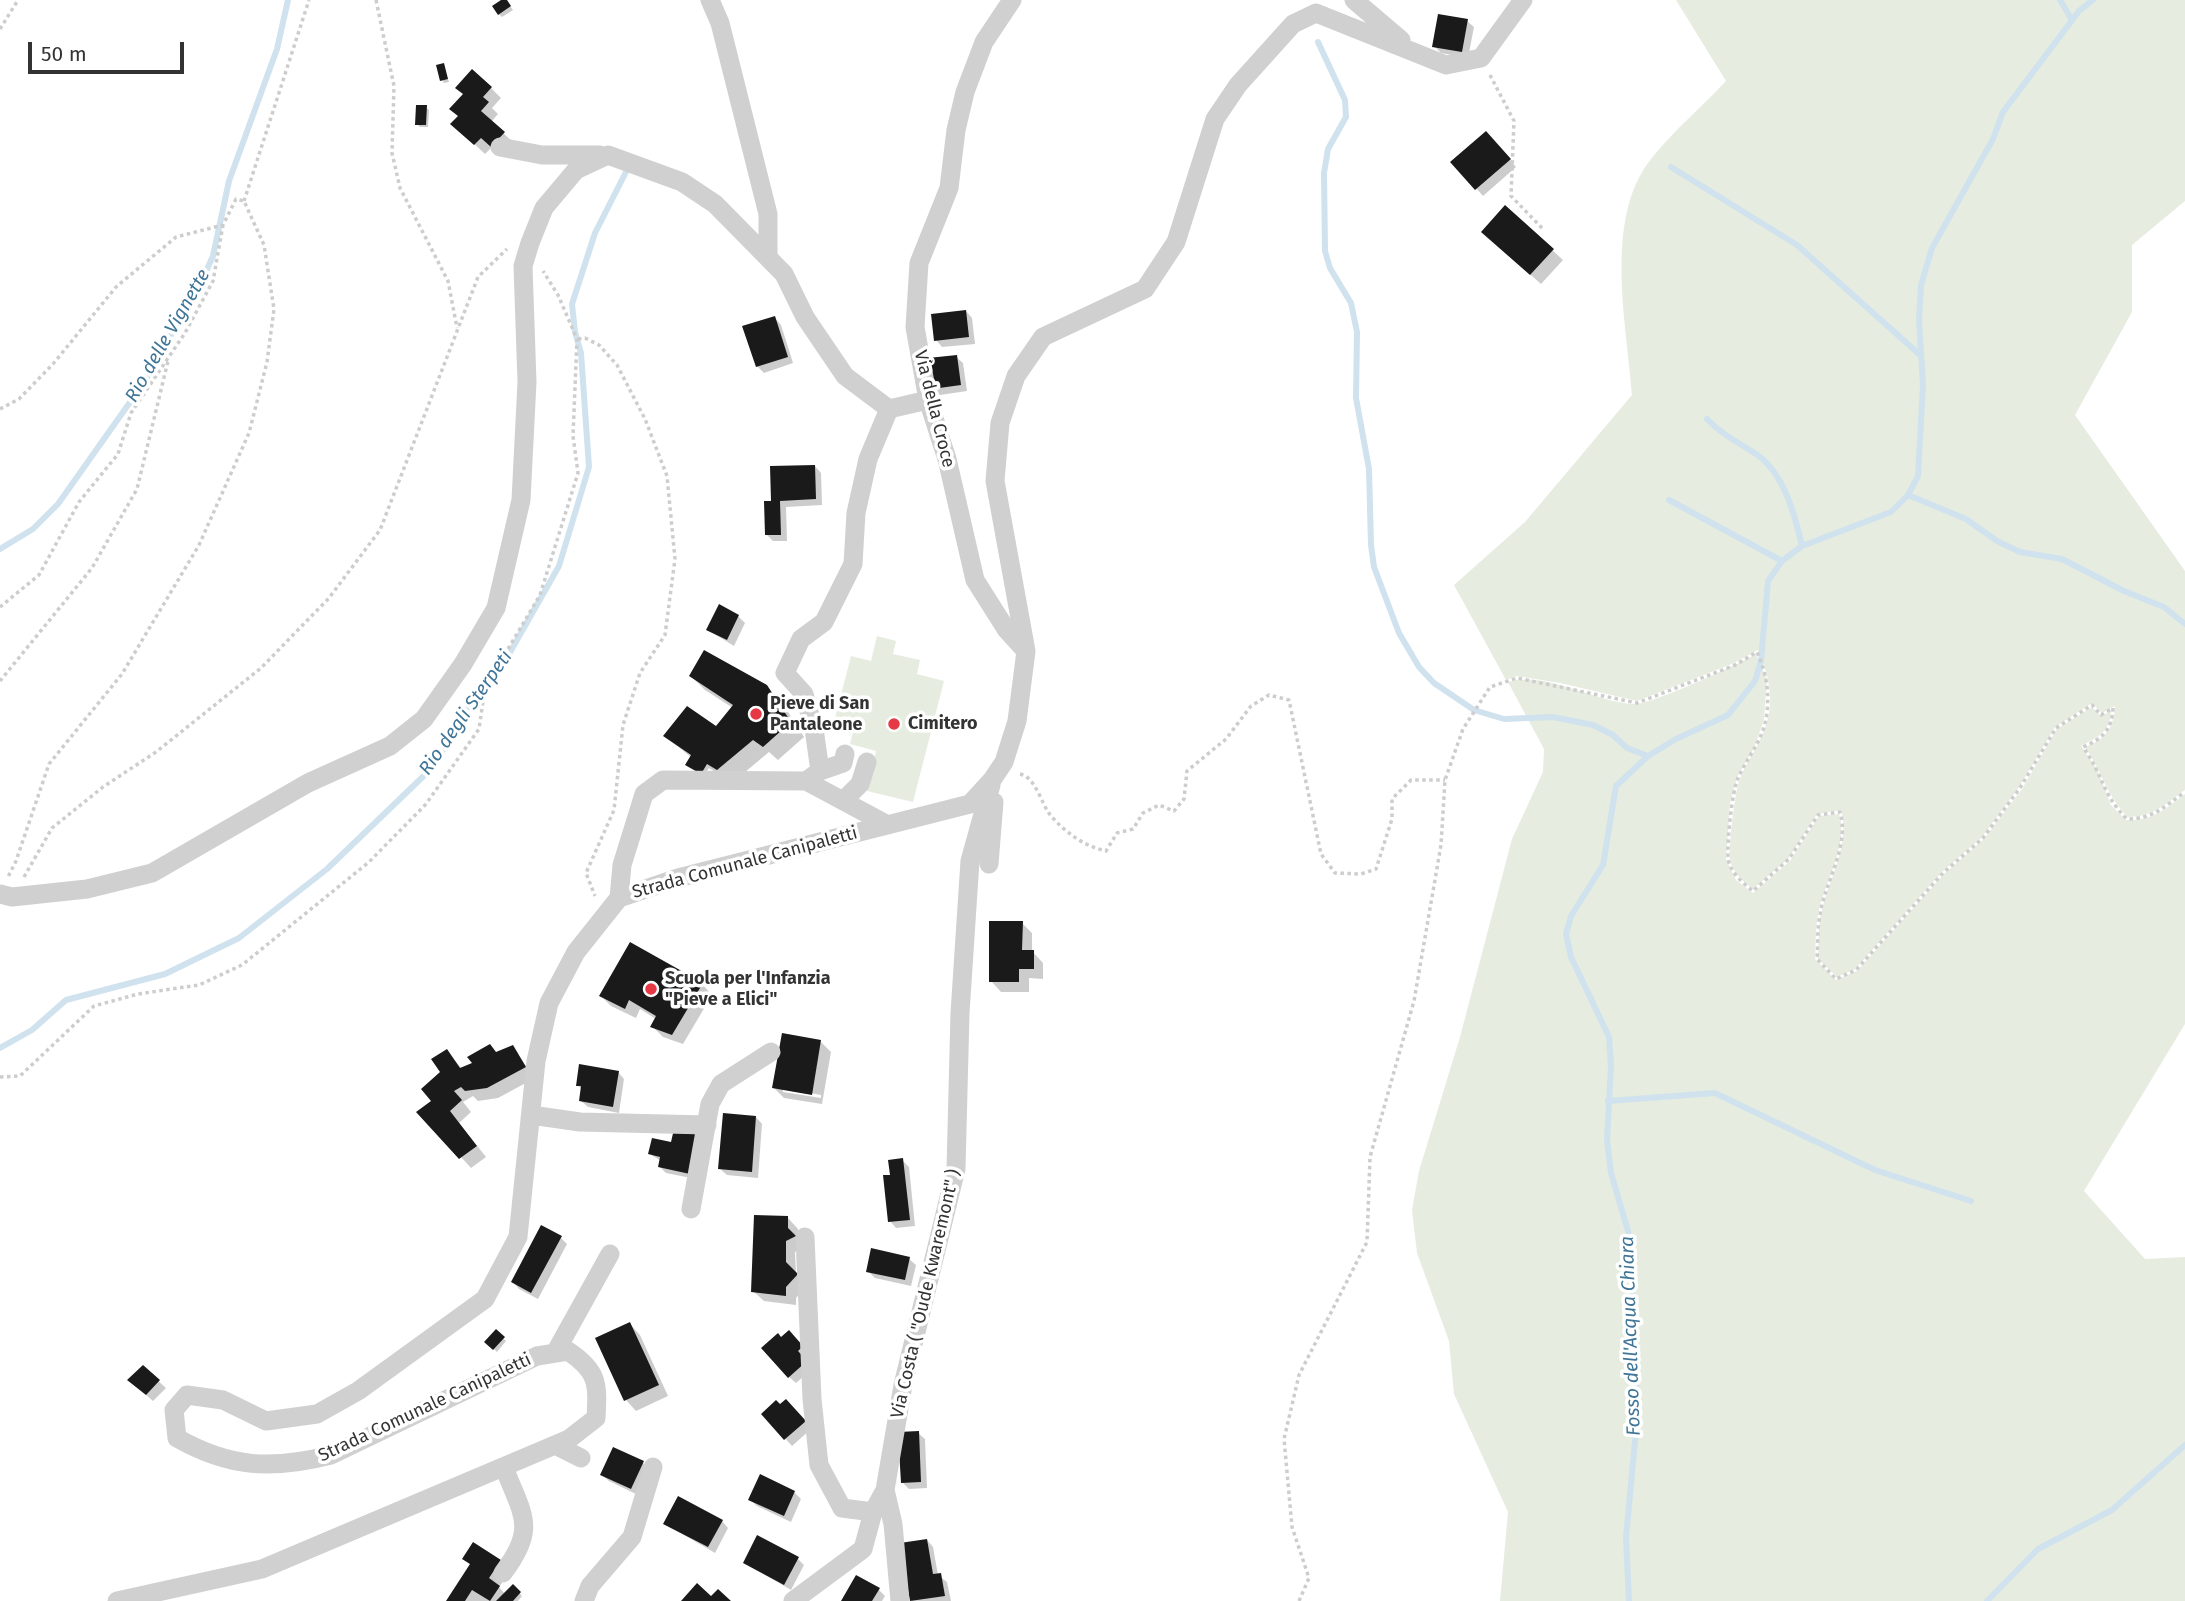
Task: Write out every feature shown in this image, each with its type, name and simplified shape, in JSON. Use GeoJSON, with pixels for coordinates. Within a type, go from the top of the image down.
{"type":"FeatureCollection","features":[{"type":"Feature","properties":{"kind":"street"},"geometry":{"type":"LineString","coordinates":[[710,0],[720,23],[760,178],[768,214],[768,257]]}},
{"type":"Feature","properties":{"kind":"street"},"geometry":{"type":"LineString","coordinates":[[1010,3],[1029,0]]}},
{"type":"Feature","properties":{"kind":"street"},"geometry":{"type":"LineString","coordinates":[[1354,0],[1412,50]]}},
{"type":"Feature","properties":{"kind":"street"},"geometry":{"type":"LineString","coordinates":[[1481,58],[1523,0]]}},
{"type":"Feature","properties":{"kind":"street","name":"Via della Croce"},"geometry":{"type":"LineString","coordinates":[[1010,3],[984,42],[965,92],[949,188],[919,263],[915,327],[928,400],[947,459],[975,580],[1006,629],[1026,651]]}},
{"type":"Feature","properties":{"kind":"street","name":"Strada Comunale Canipaletti"},"geometry":{"type":"LineString","coordinates":[[117,1601],[262,1569],[569,1439],[596,1418],[598,1387],[587,1364],[568,1351],[537,1356],[331,1455],[299,1463],[247,1465],[208,1455],[177,1438],[174,1410],[187,1395],[223,1400],[265,1421],[317,1414],[358,1391],[485,1299],[519,1237],[536,1061],[549,1003],[576,952],[614,904],[678,878],[970,804],[992,780],[1004,762],[1017,721],[1026,651],[995,481],[1000,423],[1016,376],[1043,337],[1145,289],[1175,242],[1215,119],[1238,85],[1293,24],[1316,13],[1446,65],[1481,58]]}},
{"type":"Feature","properties":{"kind":"street"},"geometry":{"type":"LineString","coordinates":[[500,147],[542,155],[608,155],[682,182],[715,204],[784,274],[805,317],[845,376],[889,409],[928,400]]}},
{"type":"Feature","properties":{"kind":"street"},"geometry":{"type":"LineString","coordinates":[[6,891],[87,889],[152,873],[308,783],[390,746],[424,719],[463,664],[496,608],[521,500],[527,382],[523,266],[544,208],[576,170],[608,155]]}},
{"type":"Feature","properties":{"kind":"street"},"geometry":{"type":"LineString","coordinates":[[813,776],[813,723],[804,694],[785,673],[801,639],[824,622],[853,564],[856,513],[865,473],[889,409]]}},
{"type":"Feature","properties":{"kind":"street"},"geometry":{"type":"LineString","coordinates":[[813,723],[833,727]]}},
{"type":"Feature","properties":{"kind":"street"},"geometry":{"type":"LineString","coordinates":[[614,904],[622,865],[644,794],[663,780],[813,776],[843,763],[845,754]]}},
{"type":"Feature","properties":{"kind":"street"},"geometry":{"type":"LineString","coordinates":[[844,800],[860,784],[867,762]]}},
{"type":"Feature","properties":{"kind":"street"},"geometry":{"type":"LineString","coordinates":[[813,776],[844,800],[888,825]]}},
{"type":"Feature","properties":{"kind":"street"},"geometry":{"type":"LineString","coordinates":[[989,864],[993,832],[992,780]]}},
{"type":"Feature","properties":{"kind":"street","name":"Via Costa ( \"Oude Kwaremont\" )"},"geometry":{"type":"LineString","coordinates":[[793,1601],[863,1549],[873,1512],[885,1490],[903,1385],[956,1169],[960,1013],[970,861],[992,780]]}},
{"type":"Feature","properties":{"kind":"street"},"geometry":{"type":"LineString","coordinates":[[691,1209],[710,1104],[721,1084],[771,1052]]}},
{"type":"Feature","properties":{"kind":"street"},"geometry":{"type":"LineString","coordinates":[[531,1115],[580,1122],[707,1125]]}},
{"type":"Feature","properties":{"kind":"street"},"geometry":{"type":"LineString","coordinates":[[805,1237],[812,1399],[819,1465],[842,1507],[873,1512]]}},
{"type":"Feature","properties":{"kind":"street"},"geometry":{"type":"LineString","coordinates":[[555,1353],[610,1254]]}},
{"type":"Feature","properties":{"kind":"street"},"geometry":{"type":"LineString","coordinates":[[555,1445],[581,1458]]}},
{"type":"Feature","properties":{"kind":"street"},"geometry":{"type":"LineString","coordinates":[[503,1573],[521,1549],[526,1526],[504,1466]]}},
{"type":"Feature","properties":{"kind":"street"},"geometry":{"type":"LineString","coordinates":[[584,1601],[590,1586],[632,1537],[653,1467]]}},
{"type":"Feature","properties":{"kind":"street"},"geometry":{"type":"LineString","coordinates":[[885,1490],[893,1524],[900,1601]]}},
{"type":"Feature","properties":{"kind":"path"},"geometry":{"type":"LineString","coordinates":[[0,29],[18,0]]}},
{"type":"Feature","properties":{"kind":"path"},"geometry":{"type":"LineString","coordinates":[[6,891],[49,764],[121,674],[199,545],[249,433],[267,362],[274,309],[264,245],[244,201],[309,0]]}},
{"type":"Feature","properties":{"kind":"path"},"geometry":{"type":"LineString","coordinates":[[376,0],[394,86],[392,153],[400,188],[448,281],[457,330]]}},
{"type":"Feature","properties":{"kind":"path"},"geometry":{"type":"LineString","coordinates":[[1481,58],[1514,121],[1511,196],[1543,229]]}},
{"type":"Feature","properties":{"kind":"path"},"geometry":{"type":"LineString","coordinates":[[0,607],[39,575],[79,502],[118,454],[131,413],[168,359],[213,281],[223,225],[236,199],[244,201]]}},
{"type":"Feature","properties":{"kind":"path"},"geometry":{"type":"LineString","coordinates":[[6,891],[52,828],[103,788],[156,752],[261,668],[329,598],[380,530],[478,277],[538,222]]}},
{"type":"Feature","properties":{"kind":"path"},"geometry":{"type":"LineString","coordinates":[[0,410],[19,399],[53,364],[116,287],[176,237],[223,225]]}},
{"type":"Feature","properties":{"kind":"path"},"geometry":{"type":"LineString","coordinates":[[577,339],[585,338],[599,345],[617,365],[645,419],[667,476],[675,559],[665,635],[640,673],[623,725],[614,810],[586,873],[593,893],[614,904]]}},
{"type":"Feature","properties":{"kind":"path"},"geometry":{"type":"LineString","coordinates":[[0,681],[92,568],[137,489],[168,359]]}},
{"type":"Feature","properties":{"kind":"path"},"geometry":{"type":"LineString","coordinates":[[1299,1601],[1310,1578],[1292,1527],[1284,1439],[1299,1375],[1347,1288],[1367,1242],[1370,1157],[1414,1001],[1441,845],[1445,779],[1463,729],[1490,687],[1517,678],[1637,703],[1735,665],[1757,652],[1768,679],[1766,720],[1755,749],[1738,778],[1731,804],[1728,859],[1738,879],[1753,891],[1789,859],[1818,815],[1840,812],[1843,823],[1828,891],[1820,913],[1816,959],[1836,979],[1856,970],[1943,873],[1983,838],[2020,788],[2056,728],[2077,713],[2092,705],[2101,715],[2113,708],[2113,723],[2100,740],[2083,747],[2099,769],[2112,804],[2127,819],[2144,819],[2160,812],[2185,792]]}},
{"type":"Feature","properties":{"kind":"path"},"geometry":{"type":"LineString","coordinates":[[992,780],[1010,787],[1022,772],[1036,788],[1049,814],[1069,833],[1092,848],[1106,851],[1117,833],[1133,829],[1143,813],[1159,805],[1174,811],[1184,799],[1187,771],[1226,739],[1251,706],[1269,695],[1289,700],[1321,854],[1335,873],[1361,874],[1376,869],[1392,819],[1392,799],[1410,780],[1445,779]]}},
{"type":"Feature","properties":{"kind":"shaded area"},"geometry":{"type":"Polygon","coordinates":[[[1676,0],[2185,0],[2185,201],[2132,245],[2132,312],[2075,415],[2185,571],[2185,790],[2152,812],[2128,817],[2115,801],[2085,747],[2108,732],[2115,706],[2102,713],[2092,703],[2055,727],[2019,787],[1982,837],[1942,872],[1855,969],[1837,977],[1818,959],[1821,914],[1841,849],[1841,810],[1817,814],[1788,859],[1753,889],[1731,865],[1732,821],[1739,781],[1761,738],[1769,713],[1769,685],[1758,650],[1734,663],[1637,701],[1517,676],[1506,680],[1454,585],[1525,522],[1632,395],[1622,273],[1627,211],[1636,183],[1651,159],[1726,81],[1676,0]]]}},
{"type":"Feature","properties":{"kind":"shaded area"},"geometry":{"type":"Polygon","coordinates":[[[877,636],[896,641],[893,654],[920,660],[917,674],[944,681],[913,802],[867,791],[876,751],[850,744],[854,728],[834,722],[851,656],[871,661],[877,636]]]}},
{"type":"Feature","properties":{"kind":"shaded area"},"geometry":{"type":"Polygon","coordinates":[[[1756,654],[1767,679],[1764,720],[1754,748],[1737,777],[1730,804],[1726,859],[1736,880],[1753,893],[1790,861],[1819,816],[1839,814],[1841,839],[1818,915],[1815,959],[1836,980],[1857,971],[1944,874],[1984,839],[2022,789],[2057,729],[2092,707],[2101,716],[2111,711],[2110,718],[2102,733],[2081,746],[2097,769],[2111,805],[2126,820],[2151,816],[2185,794],[2185,1024],[2084,1191],[2145,1259],[2185,1257],[2185,1601],[1500,1601],[1508,1512],[1454,1394],[1449,1341],[1417,1253],[1412,1210],[1419,1171],[1460,1037],[1512,839],[1543,772],[1544,749],[1508,682],[1539,680],[1621,703],[1636,704],[1677,691],[1756,654]]]}},
{"type":"Feature","properties":{"kind":"building"},"geometry":{"type":"Polygon","coordinates":[[[501,0],[507,0],[511,6],[498,15],[492,6],[501,0]]]}},
{"type":"Feature","properties":{"kind":"building"},"geometry":{"type":"Polygon","coordinates":[[[1438,14],[1468,19],[1462,52],[1432,47],[1438,14]]]}},
{"type":"Feature","properties":{"kind":"building"},"geometry":{"type":"Polygon","coordinates":[[[444,63],[448,79],[440,81],[436,65],[444,63]]]}},
{"type":"Feature","properties":{"kind":"building"},"geometry":{"type":"Polygon","coordinates":[[[472,69],[492,87],[483,97],[489,102],[481,111],[505,132],[491,147],[481,138],[474,145],[450,124],[458,116],[449,109],[463,94],[455,88],[472,69]]]}},
{"type":"Feature","properties":{"kind":"building"},"geometry":{"type":"Polygon","coordinates":[[[416,105],[427,105],[426,125],[415,125],[416,105]]]}},
{"type":"Feature","properties":{"kind":"building"},"geometry":{"type":"Polygon","coordinates":[[[1486,131],[1511,159],[1475,190],[1450,162],[1486,131]]]}},
{"type":"Feature","properties":{"kind":"building"},"geometry":{"type":"Polygon","coordinates":[[[1505,205],[1554,249],[1530,275],[1481,232],[1505,205]]]}},
{"type":"Feature","properties":{"kind":"building"},"geometry":{"type":"Polygon","coordinates":[[[966,310],[969,337],[934,341],[931,314],[966,310]]]}},
{"type":"Feature","properties":{"kind":"building"},"geometry":{"type":"Polygon","coordinates":[[[775,316],[788,357],[756,367],[742,326],[775,316]]]}},
{"type":"Feature","properties":{"kind":"building"},"geometry":{"type":"Polygon","coordinates":[[[957,355],[961,385],[932,389],[928,358],[957,355]]]}},
{"type":"Feature","properties":{"kind":"building"},"geometry":{"type":"Polygon","coordinates":[[[815,465],[816,499],[780,501],[781,535],[765,535],[764,501],[771,501],[770,466],[815,465]]]}},
{"type":"Feature","properties":{"kind":"building"},"geometry":{"type":"Polygon","coordinates":[[[719,604],[739,615],[727,640],[706,630],[719,604]]]}},
{"type":"Feature","properties":{"kind":"building","name":"Pieve di San Pantaleone"},"geometry":{"type":"Polygon","coordinates":[[[704,650],[767,685],[791,722],[763,747],[753,740],[717,770],[707,764],[701,774],[685,765],[691,755],[663,736],[687,706],[716,726],[733,705],[689,676],[704,650]]]}},
{"type":"Feature","properties":{"kind":"building"},"geometry":{"type":"Polygon","coordinates":[[[989,921],[1023,921],[1022,950],[1034,950],[1034,969],[1019,969],[1019,982],[989,982],[989,921]]]}},
{"type":"Feature","properties":{"kind":"building","name":"Scuola per l'Infanzia \"Pieve a Elici\""},"geometry":{"type":"Polygon","coordinates":[[[630,942],[703,983],[672,1035],[650,1027],[656,1016],[629,1000],[625,1009],[599,996],[630,942]]]}},
{"type":"Feature","properties":{"kind":"building"},"geometry":{"type":"Polygon","coordinates":[[[782,1033],[821,1040],[812,1095],[772,1088],[782,1033]]]}},
{"type":"Feature","properties":{"kind":"building"},"geometry":{"type":"Polygon","coordinates":[[[490,1044],[496,1052],[513,1045],[526,1067],[487,1088],[465,1091],[461,1087],[454,1091],[462,1100],[450,1111],[477,1146],[459,1159],[416,1112],[431,1101],[421,1089],[440,1072],[431,1059],[447,1049],[460,1068],[472,1063],[467,1057],[490,1044]]]}},
{"type":"Feature","properties":{"kind":"building"},"geometry":{"type":"Polygon","coordinates":[[[579,1064],[619,1071],[613,1107],[579,1101],[581,1086],[576,1086],[579,1064]]]}},
{"type":"Feature","properties":{"kind":"building"},"geometry":{"type":"Polygon","coordinates":[[[723,1113],[756,1116],[752,1172],[718,1169],[723,1113]]]}},
{"type":"Feature","properties":{"kind":"building"},"geometry":{"type":"Polygon","coordinates":[[[674,1129],[698,1134],[690,1174],[658,1167],[660,1157],[648,1154],[652,1138],[671,1142],[674,1129]]]}},
{"type":"Feature","properties":{"kind":"building"},"geometry":{"type":"Polygon","coordinates":[[[903,1158],[910,1220],[888,1222],[883,1175],[890,1175],[888,1160],[903,1158]]]}},
{"type":"Feature","properties":{"kind":"building"},"geometry":{"type":"Polygon","coordinates":[[[754,1215],[788,1216],[788,1228],[796,1236],[786,1241],[786,1262],[798,1274],[786,1287],[786,1296],[751,1292],[754,1215]]]}},
{"type":"Feature","properties":{"kind":"building"},"geometry":{"type":"Polygon","coordinates":[[[541,1225],[562,1236],[531,1293],[511,1282],[541,1225]]]}},
{"type":"Feature","properties":{"kind":"building"},"geometry":{"type":"Polygon","coordinates":[[[871,1248],[910,1257],[905,1280],[866,1272],[871,1248]]]}},
{"type":"Feature","properties":{"kind":"building"},"geometry":{"type":"Polygon","coordinates":[[[630,1322],[659,1385],[624,1401],[595,1338],[630,1322]]]}},
{"type":"Feature","properties":{"kind":"building"},"geometry":{"type":"Polygon","coordinates":[[[496,1329],[505,1337],[493,1350],[484,1342],[496,1329]]]}},
{"type":"Feature","properties":{"kind":"building"},"geometry":{"type":"Polygon","coordinates":[[[789,1330],[803,1346],[798,1351],[807,1361],[788,1378],[761,1348],[778,1333],[781,1337],[789,1330]]]}},
{"type":"Feature","properties":{"kind":"building"},"geometry":{"type":"Polygon","coordinates":[[[143,1365],[160,1380],[146,1395],[127,1380],[143,1365]]]}},
{"type":"Feature","properties":{"kind":"building"},"geometry":{"type":"Polygon","coordinates":[[[786,1399],[806,1421],[784,1440],[761,1414],[776,1400],[780,1404],[786,1399]]]}},
{"type":"Feature","properties":{"kind":"building"},"geometry":{"type":"Polygon","coordinates":[[[919,1431],[921,1482],[901,1483],[898,1432],[919,1431]]]}},
{"type":"Feature","properties":{"kind":"building"},"geometry":{"type":"Polygon","coordinates":[[[613,1447],[644,1461],[631,1489],[600,1475],[613,1447]]]}},
{"type":"Feature","properties":{"kind":"building"},"geometry":{"type":"Polygon","coordinates":[[[760,1474],[795,1491],[784,1516],[748,1500],[760,1474]]]}},
{"type":"Feature","properties":{"kind":"building"},"geometry":{"type":"Polygon","coordinates":[[[678,1496],[723,1520],[708,1547],[663,1524],[678,1496]]]}},
{"type":"Feature","properties":{"kind":"building"},"geometry":{"type":"Polygon","coordinates":[[[757,1535],[799,1557],[784,1585],[743,1563],[757,1535]]]}},
{"type":"Feature","properties":{"kind":"building"},"geometry":{"type":"Polygon","coordinates":[[[927,1539],[933,1574],[941,1573],[945,1596],[910,1601],[900,1543],[927,1539]]]}},
{"type":"Feature","properties":{"kind":"building"},"geometry":{"type":"Polygon","coordinates":[[[473,1542],[501,1560],[489,1578],[500,1586],[490,1601],[472,1590],[465,1601],[446,1601],[470,1564],[462,1559],[473,1542]]]}},
{"type":"Feature","properties":{"kind":"building"},"geometry":{"type":"Polygon","coordinates":[[[856,1575],[880,1588],[872,1601],[841,1601],[856,1575]]]}},
{"type":"Feature","properties":{"kind":"building"},"geometry":{"type":"Polygon","coordinates":[[[697,1583],[711,1596],[718,1589],[731,1601],[681,1601],[697,1583]]]}},
{"type":"Feature","properties":{"kind":"building"},"geometry":{"type":"Polygon","coordinates":[[[513,1584],[521,1592],[513,1601],[496,1601],[513,1584]]]}},
{"type":"Feature","properties":{"kind":"waterway","name":"Rio delle Vignette"},"geometry":{"type":"LineString","coordinates":[[0,549],[33,529],[58,504],[145,381],[204,276],[213,256],[229,181],[277,49],[288,0]]}},
{"type":"Feature","properties":{"kind":"waterway"},"geometry":{"type":"LineString","coordinates":[[2060,0],[2072,20]]}},
{"type":"Feature","properties":{"kind":"waterway","name":"Fosso dell'Acqua Chiara"},"geometry":{"type":"LineString","coordinates":[[1629,1601],[1626,1537],[1637,1420],[1630,1238],[1611,1173],[1607,1140],[1611,1065],[1609,1037],[1571,957],[1566,934],[1571,916],[1603,865],[1616,786],[1648,756],[1676,739],[1728,715],[1755,681],[1761,661],[1768,581],[1782,561],[1802,546],[1891,512],[1908,495],[1918,476],[1923,385],[1919,320],[1921,285],[1932,248],[1993,139],[2003,112],[2079,11],[2093,0]]}},
{"type":"Feature","properties":{"kind":"waterway"},"geometry":{"type":"LineString","coordinates":[[1318,42],[1345,100],[1346,117],[1328,149],[1324,173],[1325,251],[1330,268],[1351,303],[1357,332],[1356,398],[1369,469],[1374,567],[1399,633],[1419,667],[1434,683],[1474,710],[1504,719],[1553,717],[1593,725],[1613,735],[1627,748],[1648,756]]}},
{"type":"Feature","properties":{"kind":"waterway"},"geometry":{"type":"LineString","coordinates":[[1671,167],[1797,245],[1919,354]]}},
{"type":"Feature","properties":{"kind":"waterway","name":"Rio degli Sterpeti"},"geometry":{"type":"LineString","coordinates":[[0,1048],[32,1030],[66,1000],[165,974],[239,938],[327,869],[433,767],[482,684],[509,654],[559,566],[589,467],[581,353],[575,332],[572,304],[595,233],[628,168]]}},
{"type":"Feature","properties":{"kind":"waterway"},"geometry":{"type":"LineString","coordinates":[[1707,419],[1724,434],[1756,454],[1774,472],[1792,508],[1802,546]]}},
{"type":"Feature","properties":{"kind":"waterway"},"geometry":{"type":"LineString","coordinates":[[1908,495],[1966,519],[1997,541],[2020,552],[2062,559],[2124,591],[2164,607],[2185,624]]}},
{"type":"Feature","properties":{"kind":"waterway"},"geometry":{"type":"LineString","coordinates":[[1669,500],[1782,561]]}},
{"type":"Feature","properties":{"kind":"waterway"},"geometry":{"type":"LineString","coordinates":[[1608,1101],[1715,1093],[1875,1170],[1971,1201]]}},
{"type":"Feature","properties":{"kind":"waterway"},"geometry":{"type":"LineString","coordinates":[[1987,1601],[2038,1549],[2112,1510],[2185,1445]]}},
{"type":"Feature","properties":{"kind":"place","name":"Pieve di San Pantaleone"},"geometry":{"type":"Point","coordinates":[756,714]}},
{"type":"Feature","properties":{"kind":"place","name":"Cimitero"},"geometry":{"type":"Point","coordinates":[894,724]}},
{"type":"Feature","properties":{"kind":"place","name":"Scuola per l'Infanzia \"Pieve a Elici\""},"geometry":{"type":"Point","coordinates":[651,989]}}]}
